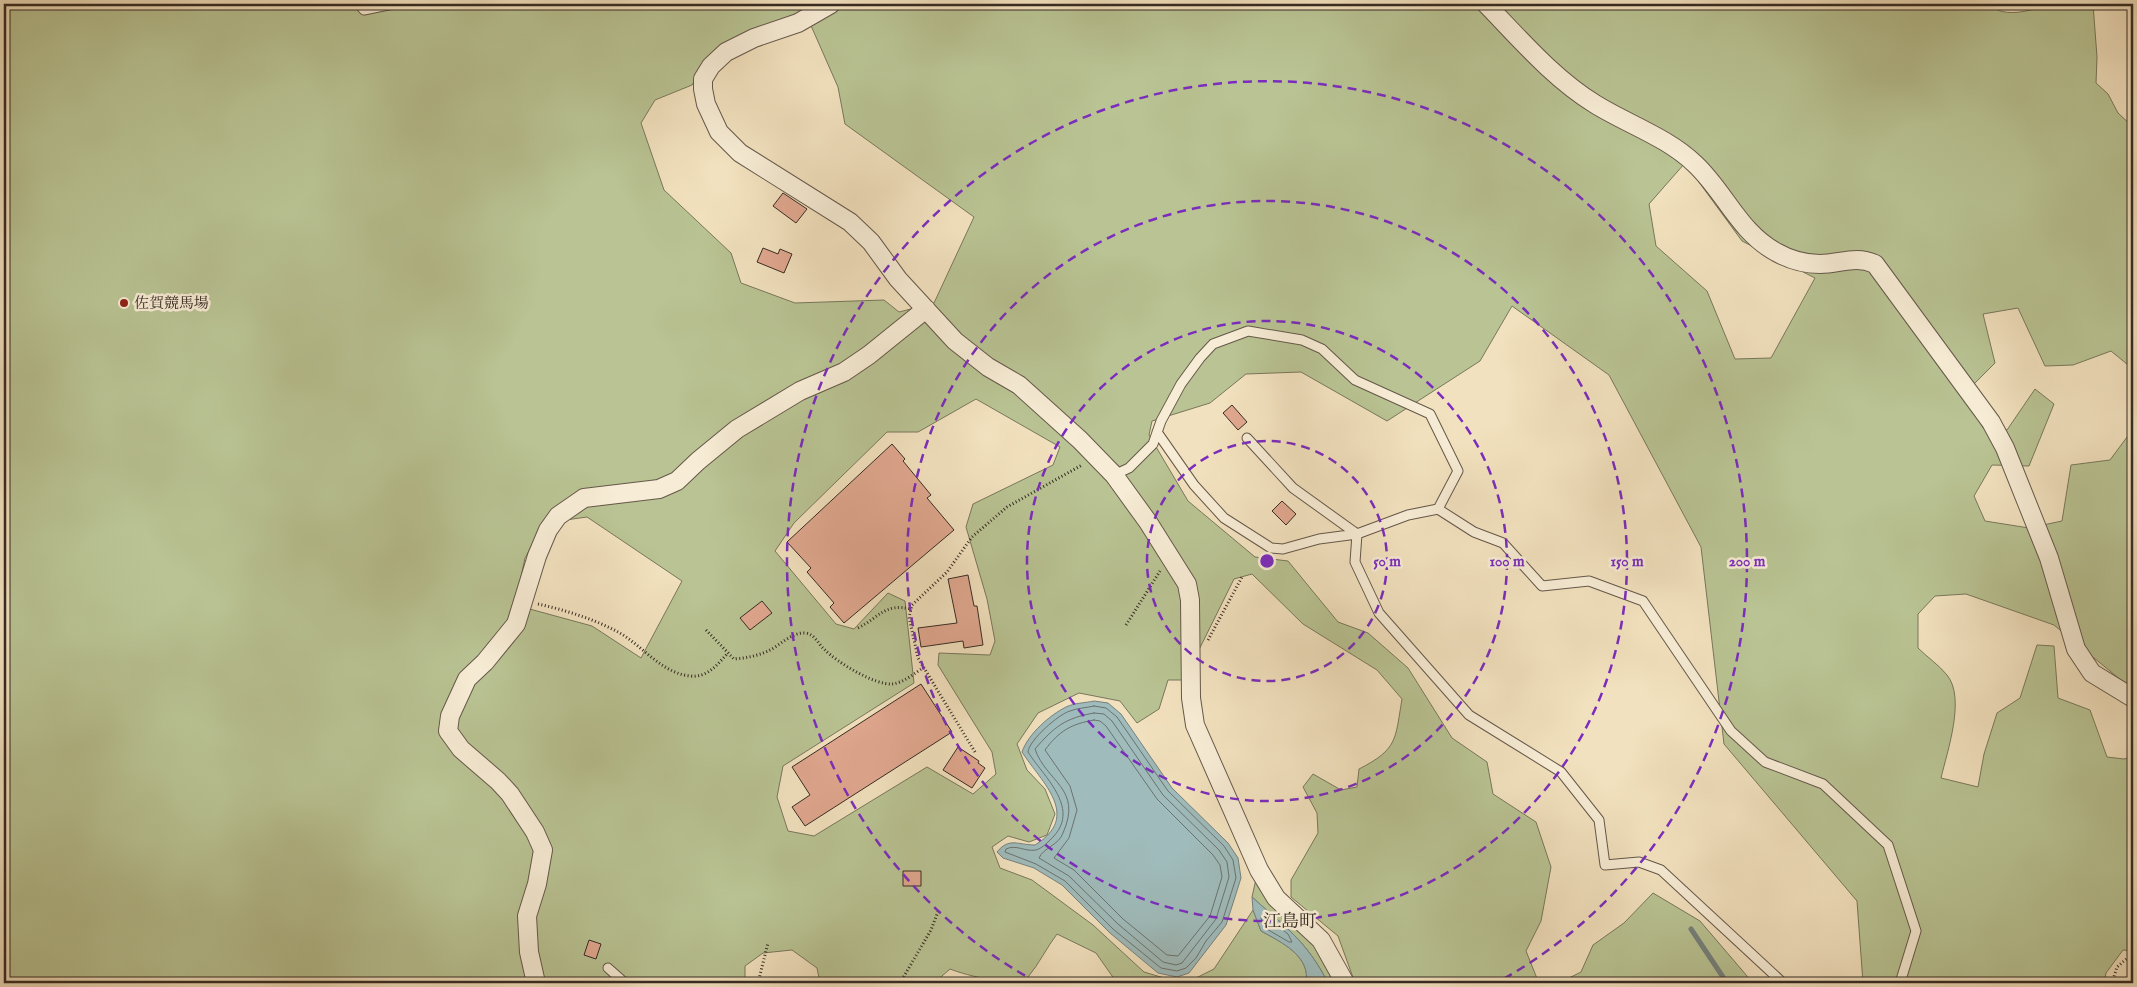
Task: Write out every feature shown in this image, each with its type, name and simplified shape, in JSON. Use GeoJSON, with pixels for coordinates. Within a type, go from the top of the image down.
{"type":"FeatureCollection","features":[{"type":"Feature","properties":{"kind":"street"},"geometry":{"type":"LineString","coordinates":[[831,4],[798,23],[754,38],[726,52],[711,66],[703,79],[706,104],[719,132],[740,152],[850,222],[870,242],[898,279],[955,340],[988,367],[1019,385],[1114,475],[1187,584],[1190,600],[1191,698],[1195,725],[1259,870],[1276,898],[1321,940],[1345,983]]}},
{"type":"Feature","properties":{"kind":"street"},"geometry":{"type":"LineString","coordinates":[[1486,4],[1557,76],[1594,103],[1676,149],[1696,164],[1751,235],[1776,252],[1800,263],[1821,264],[1851,259],[1866,260],[1875,264],[1992,422],[2005,448],[2048,558],[2076,649],[2092,673],[2133,698]]}},
{"type":"Feature","properties":{"kind":"street"},"geometry":{"type":"LineString","coordinates":[[536,983],[529,952],[528,916],[537,884],[542,850],[535,832],[510,794],[498,780],[461,749],[448,730],[450,716],[457,696],[467,679],[485,662],[516,624],[537,556],[548,530],[558,516],[584,498],[659,489],[677,481],[737,429],[800,392],[844,372],[869,355],[926,309]]}},
{"type":"Feature","properties":{"kind":"lane"},"geometry":{"type":"LineString","coordinates":[[359,4],[364,10],[393,4]]}},
{"type":"Feature","properties":{"kind":"lane"},"geometry":{"type":"LineString","coordinates":[[1114,475],[1129,468],[1153,444],[1181,384],[1213,344],[1248,330],[1302,340],[1322,349],[1355,380],[1430,414],[1458,471],[1438,509]]}},
{"type":"Feature","properties":{"kind":"lane"},"geometry":{"type":"LineString","coordinates":[[1157,432],[1194,485],[1224,518],[1271,548],[1283,548],[1319,539],[1357,534],[1408,515],[1438,509],[1474,532],[1503,543],[1542,586],[1589,581],[1643,601],[1731,731],[1765,762],[1823,784],[1888,845],[1916,931],[1900,983]]}},
{"type":"Feature","properties":{"kind":"lane"},"geometry":{"type":"LineString","coordinates":[[1247,438],[1293,488],[1357,534]]}},
{"type":"Feature","properties":{"kind":"lane"},"geometry":{"type":"LineString","coordinates":[[1357,534],[1355,562],[1379,614],[1469,715],[1561,772],[1599,820],[1605,865],[1639,862],[1661,870],[1783,983]]}},
{"type":"Feature","properties":{"kind":"lane"},"geometry":{"type":"LineString","coordinates":[[608,968],[625,983]]}},
{"type":"Feature","properties":{"kind":"path"},"geometry":{"type":"LineString","coordinates":[[975,752],[918,658],[909,617],[911,609],[924,592],[947,572],[972,537],[993,519],[1007,508],[1097,457]]}},
{"type":"Feature","properties":{"kind":"path"},"geometry":{"type":"LineString","coordinates":[[1126,625],[1135,613],[1150,584],[1171,560]]}},
{"type":"Feature","properties":{"kind":"path"},"geometry":{"type":"LineString","coordinates":[[1206,646],[1242,577]]}},
{"type":"Feature","properties":{"kind":"path"},"geometry":{"type":"LineString","coordinates":[[523,600],[553,607],[594,621],[630,640],[664,666],[690,677],[710,672],[727,654]]}},
{"type":"Feature","properties":{"kind":"path"},"geometry":{"type":"LineString","coordinates":[[858,628],[887,608],[899,606],[911,609]]}},
{"type":"Feature","properties":{"kind":"path"},"geometry":{"type":"LineString","coordinates":[[706,630],[727,654],[734,659],[752,657],[801,633],[808,633],[816,638],[824,650],[844,664],[876,680],[892,684],[923,668]]}},
{"type":"Feature","properties":{"kind":"path"},"geometry":{"type":"LineString","coordinates":[[900,983],[931,930],[939,909]]}},
{"type":"Feature","properties":{"kind":"path"},"geometry":{"type":"LineString","coordinates":[[758,983],[768,943]]}},
{"type":"Feature","properties":{"kind":"path"},"geometry":{"type":"LineString","coordinates":[[2112,983],[2117,967],[2131,955]]}},
{"type":"Feature","properties":{"kind":"green space"},"geometry":{"type":"Polygon","coordinates":[[[2058,3],[2093,4],[2097,57],[2096,83],[2108,94],[2118,113],[2133,127],[2133,369],[2111,351],[2073,365],[2045,366],[2018,308],[1983,314],[1995,363],[1963,395],[1984,429],[2007,430],[2035,389],[2054,404],[2029,466],[1992,465],[1974,496],[1985,521],[2029,528],[2062,521],[2071,465],[2110,460],[2133,429],[2133,690],[2054,625],[1966,594],[1935,596],[1918,614],[1918,648],[1947,675],[1955,697],[1951,740],[1941,778],[1978,787],[1984,754],[1997,713],[2020,698],[2037,645],[2054,646],[2058,698],[2090,710],[2107,757],[2124,759],[2133,757],[2133,951],[2123,950],[2106,973],[2104,983],[1863,983],[1857,901],[1724,744],[1701,547],[1609,375],[1512,306],[1480,361],[1387,421],[1301,372],[1246,374],[1210,403],[1152,421],[1149,435],[1188,501],[1255,557],[1288,561],[1338,622],[1368,633],[1408,668],[1452,738],[1487,762],[1493,794],[1536,822],[1551,867],[1541,921],[1526,951],[1538,981],[1550,983],[1355,983],[1338,936],[1291,897],[1291,880],[1318,833],[1317,813],[1303,787],[1313,774],[1341,790],[1357,787],[1359,769],[1381,755],[1392,742],[1396,734],[1402,699],[1377,670],[1303,624],[1252,574],[1234,579],[1184,680],[1168,680],[1159,709],[1137,723],[1120,701],[1079,693],[1038,713],[1017,744],[1027,770],[1045,789],[1055,814],[1047,835],[1029,842],[1008,836],[992,847],[1000,868],[1032,880],[1093,925],[1144,972],[1181,983],[1117,983],[1096,953],[1057,934],[1028,977],[1012,981],[978,977],[950,969],[934,983],[820,983],[817,968],[792,950],[763,953],[745,966],[745,983],[4,983],[4,4],[1989,4],[2003,12],[2012,13],[2058,3]],[[805,12],[710,55],[692,85],[655,100],[641,123],[664,190],[731,253],[741,283],[795,303],[884,300],[899,312],[934,303],[974,217],[845,124],[838,87],[805,12]],[[1685,163],[1649,204],[1656,246],[1707,291],[1735,359],[1771,358],[1815,278],[1742,241],[1685,163]],[[976,399],[918,432],[887,432],[794,523],[775,551],[836,624],[854,629],[888,593],[905,601],[914,683],[783,766],[777,797],[788,831],[814,836],[927,767],[973,794],[996,774],[992,752],[938,665],[939,653],[990,655],[995,641],[987,599],[966,527],[973,504],[1053,465],[1060,447],[976,399]],[[587,517],[544,523],[525,558],[515,605],[592,626],[641,658],[682,581],[587,517]]]}},
{"type":"Feature","properties":{"kind":"green space"},"geometry":{"type":"Polygon","coordinates":[[[1256,879],[1320,944],[1341,983],[1328,983],[1320,968],[1303,945],[1252,897],[1256,879]]]}},
{"type":"Feature","properties":{"kind":"green space"},"geometry":{"type":"Polygon","coordinates":[[[1653,893],[1700,921],[1753,983],[1559,983],[1581,972],[1593,945],[1624,923],[1653,893]]]}},
{"type":"Feature","properties":{"kind":"green space"},"geometry":{"type":"Polygon","coordinates":[[[1253,910],[1261,931],[1285,945],[1299,958],[1304,965],[1306,983],[1186,983],[1214,969],[1253,910]]]}},
{"type":"Feature","properties":{"kind":"water"},"geometry":{"type":"Polygon","coordinates":[[[1094,701],[1108,703],[1121,714],[1172,788],[1228,843],[1238,858],[1241,878],[1226,925],[1189,973],[1177,977],[1158,973],[1110,933],[1062,885],[1034,868],[1003,858],[997,852],[1001,847],[1010,843],[1035,845],[1049,834],[1056,823],[1057,811],[1054,799],[1022,752],[1025,745],[1040,726],[1060,710],[1072,705],[1094,701]]]}},
{"type":"Feature","properties":{"kind":"water"},"geometry":{"type":"Polygon","coordinates":[[[1252,897],[1303,945],[1320,968],[1328,983],[1306,983],[1304,965],[1293,951],[1261,931],[1253,910],[1252,897]]]}},
{"type":"Feature","properties":{"kind":"building"},"geometry":{"type":"Polygon","coordinates":[[[783,193],[807,209],[796,223],[773,206],[783,193]]]}},
{"type":"Feature","properties":{"kind":"building"},"geometry":{"type":"Polygon","coordinates":[[[763,248],[778,254],[780,249],[792,254],[784,273],[757,262],[763,248]]]}},
{"type":"Feature","properties":{"kind":"building"},"geometry":{"type":"Polygon","coordinates":[[[1232,405],[1247,422],[1238,430],[1223,413],[1232,405]]]}},
{"type":"Feature","properties":{"kind":"building"},"geometry":{"type":"Polygon","coordinates":[[[892,444],[905,459],[903,461],[931,495],[927,498],[954,530],[844,623],[830,607],[834,603],[807,572],[811,568],[787,542],[892,444]]]}},
{"type":"Feature","properties":{"kind":"building"},"geometry":{"type":"Polygon","coordinates":[[[1282,501],[1296,514],[1286,525],[1272,511],[1282,501]]]}},
{"type":"Feature","properties":{"kind":"building"},"geometry":{"type":"Polygon","coordinates":[[[968,575],[974,606],[977,606],[983,645],[964,648],[963,641],[921,647],[918,628],[957,623],[948,579],[968,575]]]}},
{"type":"Feature","properties":{"kind":"building"},"geometry":{"type":"Polygon","coordinates":[[[762,601],[772,613],[750,630],[740,618],[762,601]]]}},
{"type":"Feature","properties":{"kind":"building"},"geometry":{"type":"Polygon","coordinates":[[[921,684],[952,732],[805,826],[792,807],[810,795],[792,767],[921,684]]]}},
{"type":"Feature","properties":{"kind":"building"},"geometry":{"type":"Polygon","coordinates":[[[958,747],[979,761],[978,763],[985,768],[972,788],[943,770],[958,747]]]}},
{"type":"Feature","properties":{"kind":"building"},"geometry":{"type":"Polygon","coordinates":[[[903,871],[921,871],[921,886],[903,886],[903,871]]]}},
{"type":"Feature","properties":{"kind":"building"},"geometry":{"type":"Polygon","coordinates":[[[589,940],[601,944],[596,959],[584,955],[589,940]]]}},
{"type":"Feature","properties":{"kind":"waterway"},"geometry":{"type":"LineString","coordinates":[[1691,929],[1727,983]]}},
{"type":"Feature","properties":{"kind":"place","name":"佐賀競馬場"},"geometry":{"type":"Point","coordinates":[124,303]}},
{"type":"Feature","properties":{"kind":"district","name":"江島町"},"geometry":{"type":"Point","coordinates":[1290,921]}}]}
